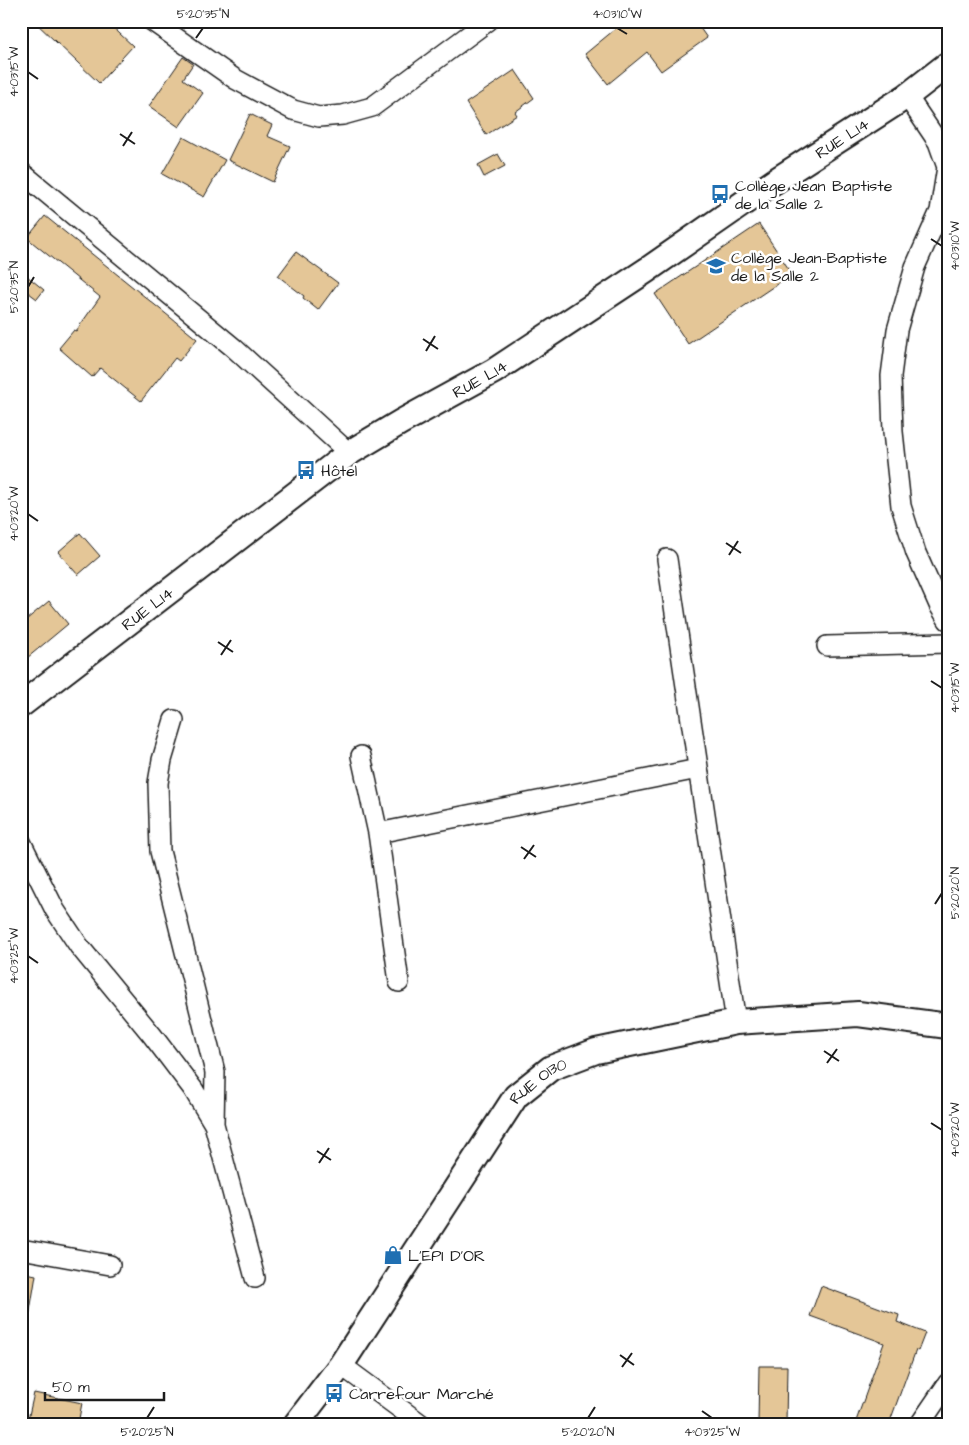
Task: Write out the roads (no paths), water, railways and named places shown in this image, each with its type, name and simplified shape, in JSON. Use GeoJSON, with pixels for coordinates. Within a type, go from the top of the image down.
{"type":"FeatureCollection","features":[{"type":"Feature","properties":{"kind":"street"},"geometry":{"type":"LineString","coordinates":[[152,21],[235,79],[293,110],[319,117],[343,116],[372,107],[488,21]]}},
{"type":"Feature","properties":{"kind":"street","name":"RUE L14"},"geometry":{"type":"LineString","coordinates":[[21,705],[349,453],[494,371],[647,270],[778,179],[907,96],[948,64]]}},
{"type":"Feature","properties":{"kind":"street"},"geometry":{"type":"LineString","coordinates":[[907,96],[938,142],[947,167],[940,211],[915,267],[896,330],[891,376],[893,432],[901,506],[916,553],[939,605],[948,620]]}},
{"type":"Feature","properties":{"kind":"street"},"geometry":{"type":"LineString","coordinates":[[21,172],[234,348],[349,453]]}},
{"type":"Feature","properties":{"kind":"street"},"geometry":{"type":"LineString","coordinates":[[667,559],[736,1022]]}},
{"type":"Feature","properties":{"kind":"street"},"geometry":{"type":"LineString","coordinates":[[827,646],[948,643]]}},
{"type":"Feature","properties":{"kind":"street"},"geometry":{"type":"LineString","coordinates":[[174,720],[162,760],[158,783],[160,851],[215,1072],[214,1124],[255,1278]]}},
{"type":"Feature","properties":{"kind":"street"},"geometry":{"type":"LineString","coordinates":[[362,756],[378,833],[399,982]]}},
{"type":"Feature","properties":{"kind":"street"},"geometry":{"type":"LineString","coordinates":[[378,833],[698,769]]}},
{"type":"Feature","properties":{"kind":"street"},"geometry":{"type":"LineString","coordinates":[[21,842],[55,910],[74,939],[193,1089],[214,1124]]}},
{"type":"Feature","properties":{"kind":"street","name":"RUE O130"},"geometry":{"type":"LineString","coordinates":[[296,1424],[342,1364],[516,1096],[551,1068],[596,1051],[736,1022],[858,1014],[948,1026]]}},
{"type":"Feature","properties":{"kind":"street"},"geometry":{"type":"LineString","coordinates":[[21,1249],[110,1265]]}},
{"type":"Feature","properties":{"kind":"street"},"geometry":{"type":"LineString","coordinates":[[342,1364],[421,1424]]}},
{"type":"Feature","properties":{"kind":"street"},"geometry":{"type":"LineString","coordinates":[[920,1424],[948,1383]]}},
{"type":"Feature","properties":{"kind":"place","name":"Collège Jean Baptiste de la Salle 2"},"geometry":{"type":"Point","coordinates":[720,194]}},
{"type":"Feature","properties":{"kind":"place","name":"Collège Jean-Baptiste de la Salle 2"},"geometry":{"type":"Point","coordinates":[716,266]}},
{"type":"Feature","properties":{"kind":"place","name":"Hôtel"},"geometry":{"type":"Point","coordinates":[306,470]}},
{"type":"Feature","properties":{"kind":"place","name":"L'EPI D'OR"},"geometry":{"type":"Point","coordinates":[393,1255]}},
{"type":"Feature","properties":{"kind":"place","name":"Carrefour Marché"},"geometry":{"type":"Point","coordinates":[334,1393]}}]}
